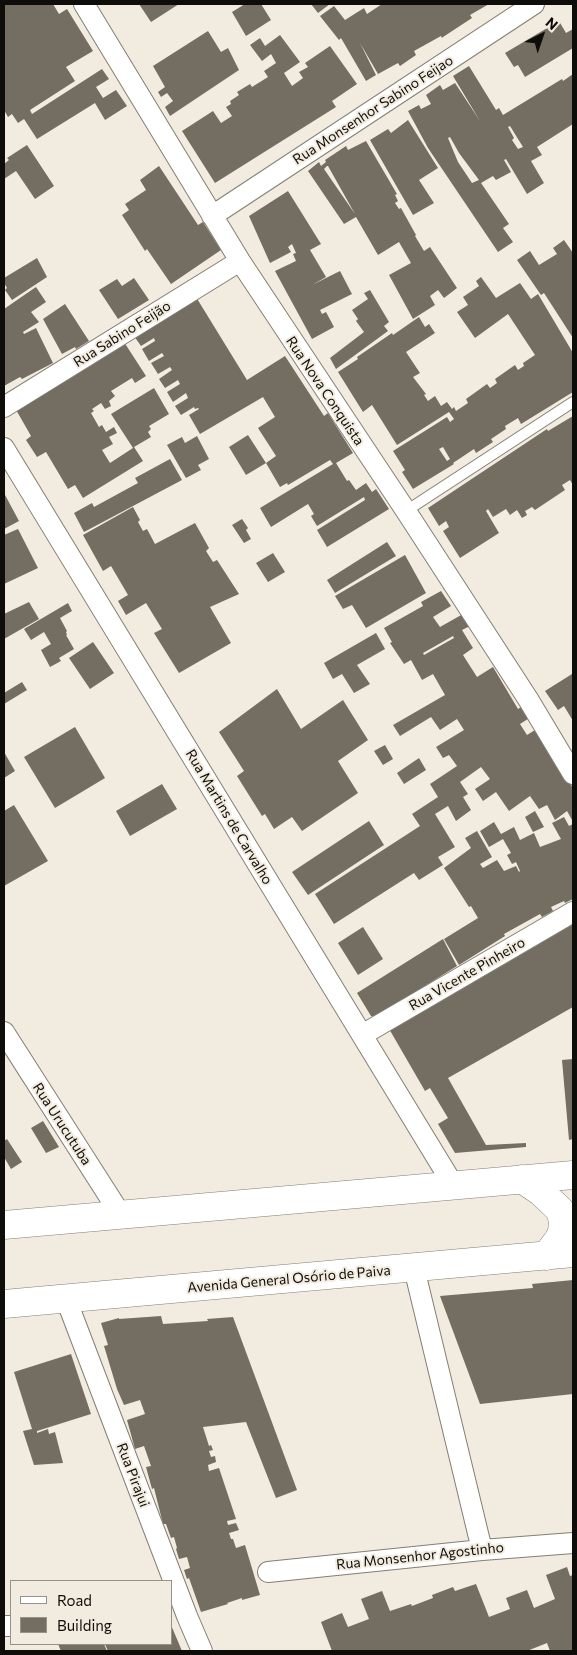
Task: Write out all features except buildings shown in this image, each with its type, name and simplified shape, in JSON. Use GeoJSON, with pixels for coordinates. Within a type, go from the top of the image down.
{"type":"FeatureCollection","features":[{"type":"Feature","properties":{"kind":"main road"},"geometry":{"type":"LineString","coordinates":[[4,1225],[573,1175]]}},
{"type":"Feature","properties":{"kind":"main road"},"geometry":{"type":"LineString","coordinates":[[522,1179],[541,1192],[560,1210],[563,1221],[562,1232],[559,1240],[546,1256]]}},
{"type":"Feature","properties":{"kind":"main road","name":"Avenida General Osório de Paiva"},"geometry":{"type":"LineString","coordinates":[[4,1304],[573,1253]]}},
{"type":"Feature","properties":{"kind":"street","name":"Rua Nova Conquista"},"geometry":{"type":"LineString","coordinates":[[84,4],[240,261],[406,511],[528,699],[573,774]]}},
{"type":"Feature","properties":{"kind":"street","name":"Rua Monsenhor Sabino Feijao"},"geometry":{"type":"LineString","coordinates":[[212,216],[534,4]]}},
{"type":"Feature","properties":{"kind":"street","name":"Rua Sabino Feijão"},"geometry":{"type":"LineString","coordinates":[[4,407],[240,261]]}},
{"type":"Feature","properties":{"kind":"street","name":"Rua Martins de Carvalho"},"geometry":{"type":"LineString","coordinates":[[4,448],[454,1186]]}},
{"type":"Feature","properties":{"kind":"street","name":"Rua Vicente Pinheiro"},"geometry":{"type":"LineString","coordinates":[[362,1035],[573,912]]}},
{"type":"Feature","properties":{"kind":"street","name":"Rua Urucutuba"},"geometry":{"type":"LineString","coordinates":[[4,1032],[121,1215]]}},
{"type":"Feature","properties":{"kind":"street"},"geometry":{"type":"LineString","coordinates":[[414,1268],[482,1550]]}},
{"type":"Feature","properties":{"kind":"street","name":"Rua Pirajui"},"geometry":{"type":"LineString","coordinates":[[66,1299],[166,1580]]}},
{"type":"Feature","properties":{"kind":"street","name":"Rua Monsenhor Agostinho"},"geometry":{"type":"LineString","coordinates":[[268,1572],[482,1550],[573,1543]]}},
{"type":"Feature","properties":{"kind":"street","name":"Rua Pirajui"},"geometry":{"type":"LineString","coordinates":[[172,1596],[179,1616],[202,1651]]}},
{"type":"Feature","properties":{"kind":"lane"},"geometry":{"type":"LineString","coordinates":[[406,511],[573,402]]}}]}
